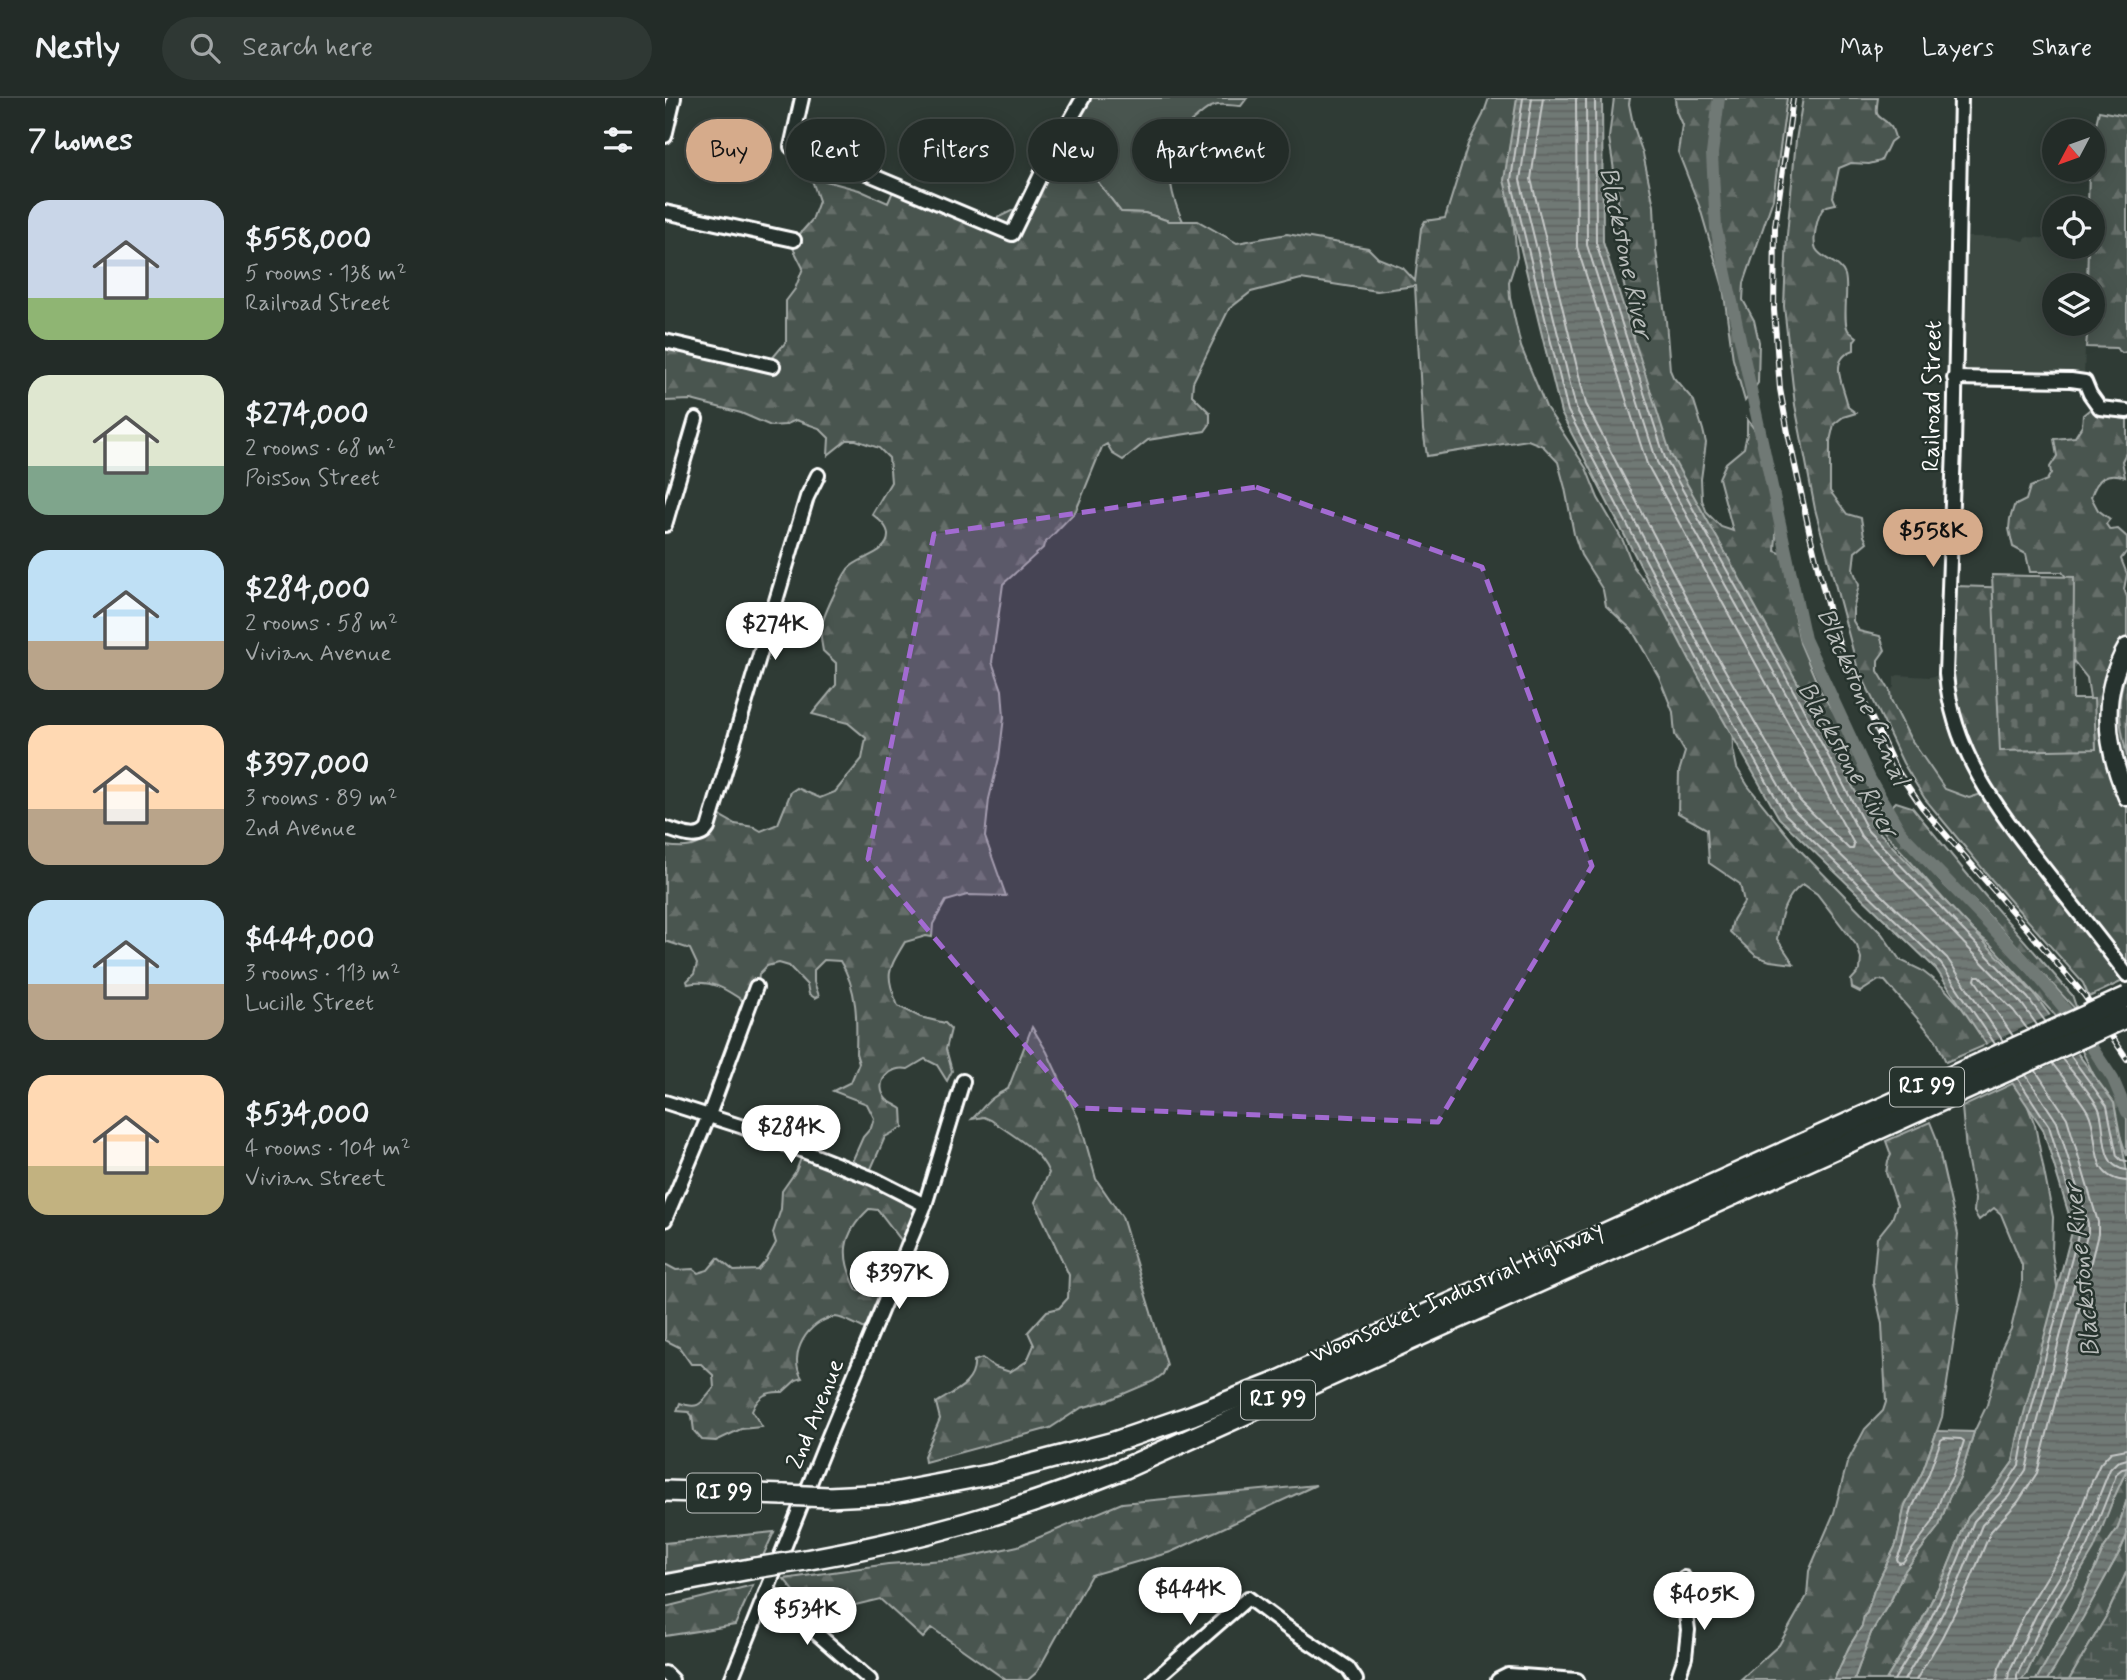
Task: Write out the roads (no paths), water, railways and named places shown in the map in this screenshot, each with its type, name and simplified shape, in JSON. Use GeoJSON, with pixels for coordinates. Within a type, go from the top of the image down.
{"type":"FeatureCollection","features":[{"type":"Feature","properties":{"kind":"highway","name":"Woonsocket Industrial Highway"},"geometry":{"type":"LineString","coordinates":[[665,1585],[907,1539],[1041,1500],[1121,1470],[1731,1186],[2127,997]]}},
{"type":"Feature","properties":{"kind":"highway","name":"Woonsocket Industrial Highway"},"geometry":{"type":"LineString","coordinates":[[665,1491],[828,1497],[888,1494],[993,1474],[1075,1453],[1180,1420],[1272,1384],[2127,1017]]}},
{"type":"Feature","properties":{"kind":"main road"},"geometry":{"type":"LineString","coordinates":[[2127,647],[2117,667],[2111,691],[2108,733],[2116,772],[2127,797]]}},
{"type":"Feature","properties":{"kind":"street"},"geometry":{"type":"LineString","coordinates":[[665,136],[674,98]]}},
{"type":"Feature","properties":{"kind":"street"},"geometry":{"type":"LineString","coordinates":[[802,98],[791,147],[845,164],[1012,234],[1049,156],[1083,98]]}},
{"type":"Feature","properties":{"kind":"street","name":"Railroad Street"},"geometry":{"type":"LineString","coordinates":[[1961,98],[1947,674],[1952,715],[1964,747],[1987,792],[2127,975]]}},
{"type":"Feature","properties":{"kind":"street"},"geometry":{"type":"LineString","coordinates":[[665,212],[794,240]]}},
{"type":"Feature","properties":{"kind":"street"},"geometry":{"type":"LineString","coordinates":[[665,341],[773,366]]}},
{"type":"Feature","properties":{"kind":"street"},"geometry":{"type":"LineString","coordinates":[[1954,378],[2085,382],[2099,408],[2127,411]]}},
{"type":"Feature","properties":{"kind":"street"},"geometry":{"type":"LineString","coordinates":[[665,525],[696,419]]}},
{"type":"Feature","properties":{"kind":"street"},"geometry":{"type":"LineString","coordinates":[[665,828],[698,836],[705,833],[807,497],[818,475]]}},
{"type":"Feature","properties":{"kind":"street"},"geometry":{"type":"LineString","coordinates":[[665,1220],[709,1115],[756,988]]}},
{"type":"Feature","properties":{"kind":"street","name":"2nd Avenue"},"geometry":{"type":"LineString","coordinates":[[731,1680],[926,1205],[963,1081]]}},
{"type":"Feature","properties":{"kind":"street"},"geometry":{"type":"LineString","coordinates":[[665,1102],[709,1115],[874,1179],[926,1205]]}},
{"type":"Feature","properties":{"kind":"street"},"geometry":{"type":"LineString","coordinates":[[1677,1680],[1685,1657],[1688,1630],[1684,1578]]}},
{"type":"Feature","properties":{"kind":"street"},"geometry":{"type":"LineString","coordinates":[[768,1590],[870,1680]]}},
{"type":"Feature","properties":{"kind":"street"},"geometry":{"type":"LineString","coordinates":[[1154,1680],[1248,1598],[1348,1668],[1356,1680]]}},
{"type":"Feature","properties":{"kind":"street"},"geometry":{"type":"LineString","coordinates":[[665,1673],[672,1680]]}},
{"type":"Feature","properties":{"kind":"street"},"geometry":{"type":"LineString","coordinates":[[1498,1680],[1508,1675],[1577,1680]]}},
{"type":"Feature","properties":{"kind":"water","name":"Blackstone River"},"geometry":{"type":"Polygon","coordinates":[[[1517,98],[1602,98],[1603,242],[1671,455],[1805,696],[1874,827],[2034,994],[2114,1103],[2127,1171],[2127,1469],[2094,1549],[2050,1623],[2026,1675],[2021,1680],[1886,1680],[1920,1624],[1945,1574],[1968,1517],[2013,1462],[2073,1228],[2043,1129],[1936,969],[1779,818],[1691,663],[1561,413],[1504,180],[1517,98]]]}},
{"type":"Feature","properties":{"kind":"water"},"geometry":{"type":"Polygon","coordinates":[[[1937,1431],[1974,1432],[1960,1478],[1939,1526],[1903,1573],[1871,1633],[1854,1680],[1834,1680],[1862,1626],[1874,1590],[1896,1545],[1905,1505],[1922,1473],[1937,1431]]]}},
{"type":"Feature","properties":{"kind":"water"},"geometry":{"type":"Polygon","coordinates":[[[2127,1499],[2127,1535],[2120,1551],[2055,1668],[2047,1680],[2036,1680],[2077,1609],[2104,1548],[2118,1528],[2127,1499]]]}},
{"type":"Feature","properties":{"kind":"waterway","name":"Blackstone Canal"},"geometry":{"type":"LineString","coordinates":[[1719,98],[1712,154],[1716,228],[1805,639],[1870,779],[1902,834],[2032,969],[2073,1019],[2113,1079],[2127,1112]]}},
{"type":"Feature","properties":{"kind":"railway"},"geometry":{"type":"LineString","coordinates":[[1793,98],[1775,226],[1774,310],[1780,389],[1811,539],[1830,616],[1847,666],[1896,769],[1922,807],[2084,995],[2127,1059]]}}]}
